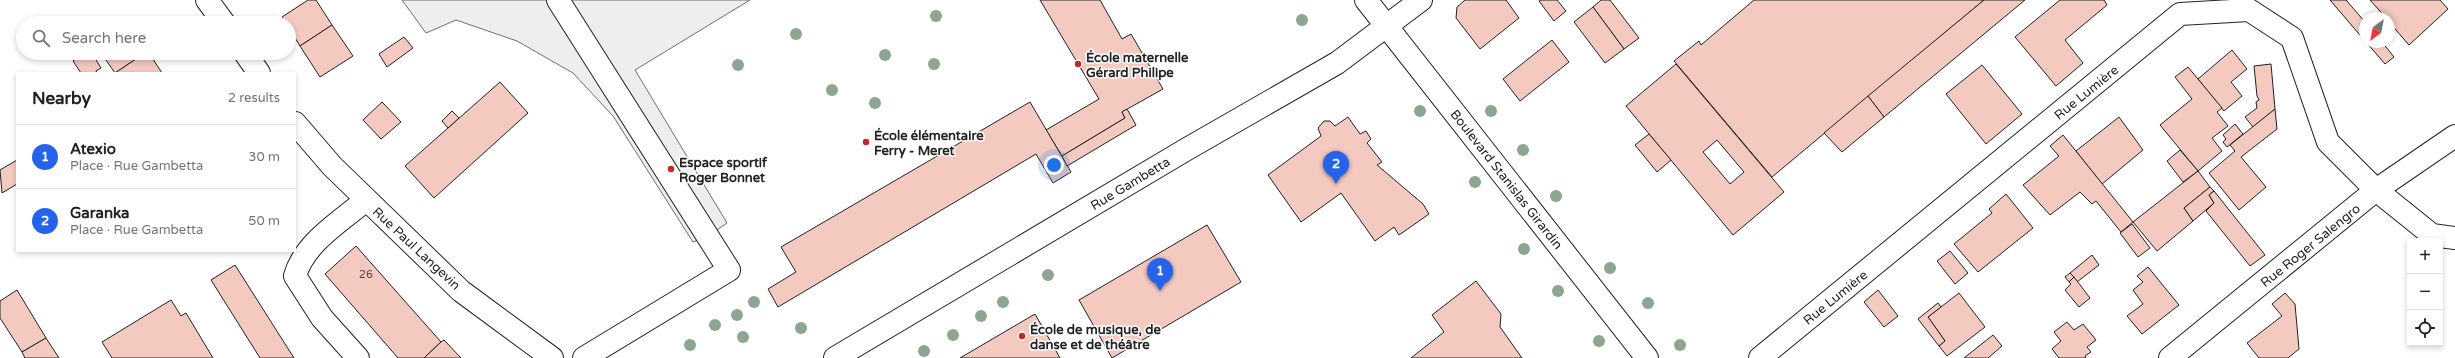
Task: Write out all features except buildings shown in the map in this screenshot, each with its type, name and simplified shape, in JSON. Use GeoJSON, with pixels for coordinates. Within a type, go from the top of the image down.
{"type":"FeatureCollection","features":[{"type":"Feature","properties":{"kind":"street"},"geometry":{"type":"LineString","coordinates":[[208,0],[219,16]]}},
{"type":"Feature","properties":{"kind":"street"},"geometry":{"type":"LineString","coordinates":[[558,0],[729,270],[584,358]]}},
{"type":"Feature","properties":{"kind":"street","name":"Boulevard Stanislas Girardin"},"geometry":{"type":"LineString","coordinates":[[1366,0],[1647,358]]}},
{"type":"Feature","properties":{"kind":"street","name":"Rue Gambetta"},"geometry":{"type":"LineString","coordinates":[[835,358],[1188,149],[1337,63],[1421,0]]}},
{"type":"Feature","properties":{"kind":"street","name":"Rue Lumière"},"geometry":{"type":"LineString","coordinates":[[1760,358],[2180,14],[2249,10],[2292,38],[2328,142],[2376,190],[2432,235],[2455,238]]}},
{"type":"Feature","properties":{"kind":"street"},"geometry":{"type":"LineString","coordinates":[[250,60],[258,72]]}},
{"type":"Feature","properties":{"kind":"street","name":"Rue Paul Langevin"},"geometry":{"type":"LineString","coordinates":[[296,124],[332,166],[461,291],[552,358]]}},
{"type":"Feature","properties":{"kind":"street","name":"Rue Roger Salengro"},"geometry":{"type":"LineString","coordinates":[[2170,358],[2376,190],[2455,136]]}},
{"type":"Feature","properties":{"kind":"street"},"geometry":{"type":"LineString","coordinates":[[358,358],[322,318],[295,276],[298,264],[308,250],[366,200]]}},
{"type":"Feature","properties":{"kind":"shaded area","name":"Espace sportif Roger Bonnet"},"geometry":{"type":"Polygon","coordinates":[[[402,0],[750,0],[635,70],[727,223],[708,236],[693,242],[613,116],[573,73],[517,41],[456,20],[426,33],[402,0]]]}},
{"type":"Feature","properties":{"kind":"place","name":"École maternelle Gérard Philipe"},"geometry":{"type":"Point","coordinates":[1078,64]}},
{"type":"Feature","properties":{"kind":"place","name":"École élémentaire Ferry - Meret"},"geometry":{"type":"Point","coordinates":[866,142]}},
{"type":"Feature","properties":{"kind":"place","name":"Espace sportif Roger Bonnet"},"geometry":{"type":"Point","coordinates":[671,169]}},
{"type":"Feature","properties":{"kind":"place","name":"Garanka"},"geometry":{"type":"Point","coordinates":[1336,184]}},
{"type":"Feature","properties":{"kind":"place","name":"Atexio"},"geometry":{"type":"Point","coordinates":[1160,291]}},
{"type":"Feature","properties":{"kind":"place","name":"École de musique, de danse et de théâtre"},"geometry":{"type":"Point","coordinates":[1022,336]}}]}
